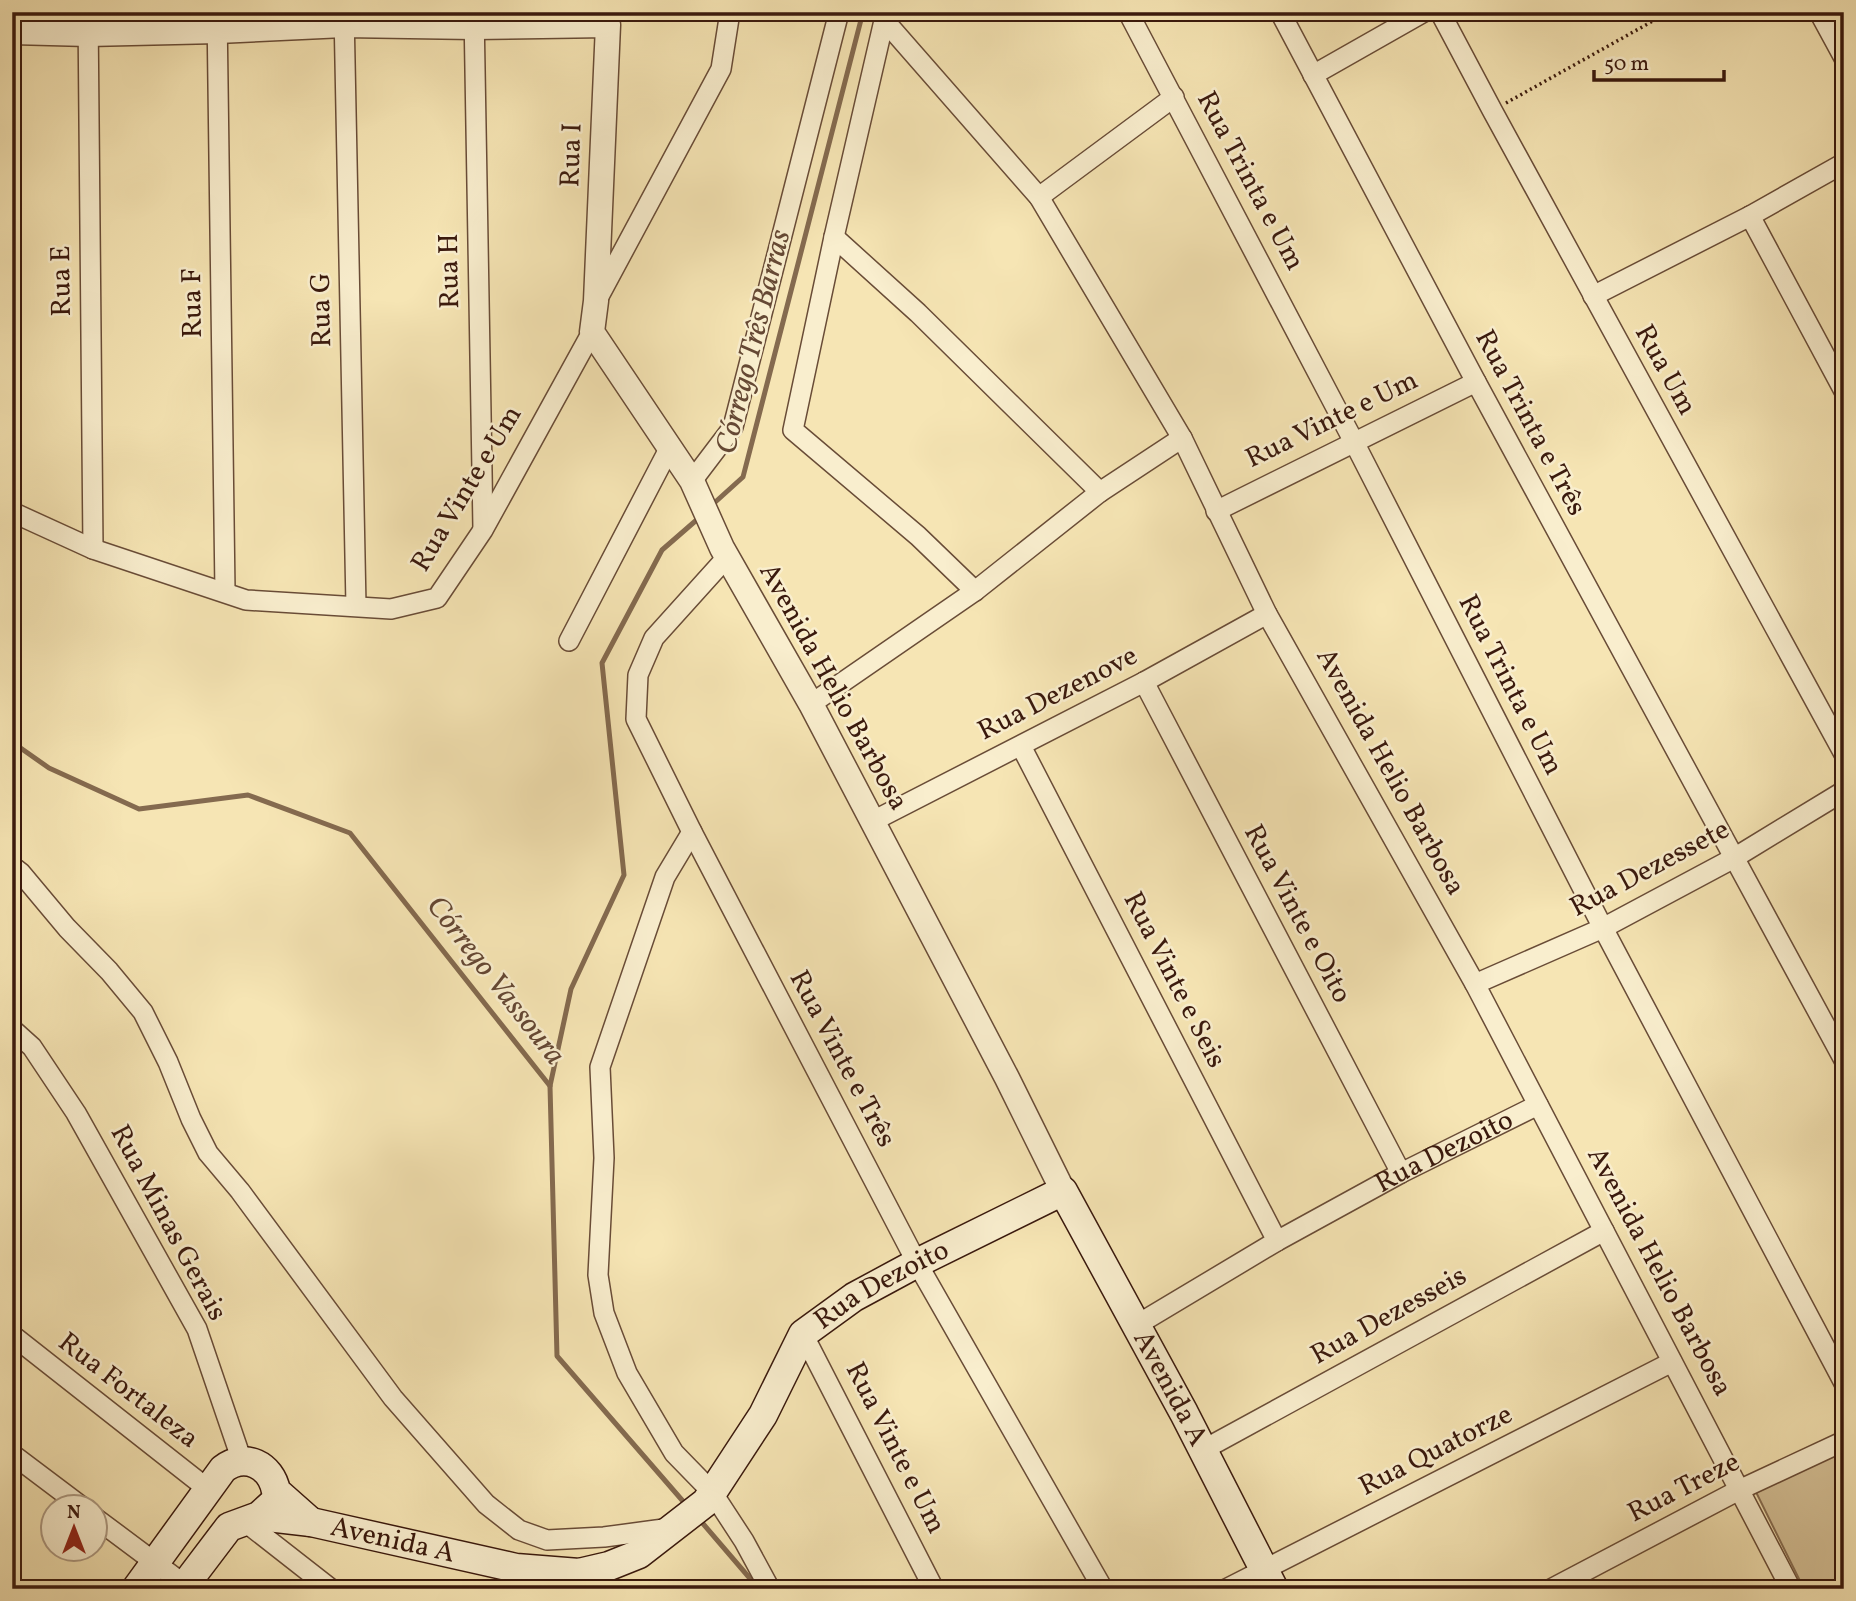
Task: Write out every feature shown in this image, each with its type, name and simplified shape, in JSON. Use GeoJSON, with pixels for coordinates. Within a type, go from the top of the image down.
{"type":"FeatureCollection","features":[{"type":"Feature","properties":{"kind":"main road","name":"Rua Dezoito"},"geometry":{"type":"LineString","coordinates":[[709,1497],[763,1415],[803,1334],[854,1297],[1063,1191]]}},
{"type":"Feature","properties":{"kind":"main road","name":"Avenida A"},"geometry":{"type":"LineString","coordinates":[[1063,1191],[1184,1413],[1201,1451],[1269,1579]]}},
{"type":"Feature","properties":{"kind":"main road","name":"Avenida A"},"geometry":{"type":"LineString","coordinates":[[242,1461],[254,1462],[267,1471],[274,1480],[276,1491],[312,1522]]}},
{"type":"Feature","properties":{"kind":"main road"},"geometry":{"type":"LineString","coordinates":[[136,1589],[223,1469],[230,1463],[242,1461]]}},
{"type":"Feature","properties":{"kind":"main road"},"geometry":{"type":"LineString","coordinates":[[183,1587],[229,1527],[270,1507],[276,1491]]}},
{"type":"Feature","properties":{"kind":"main road","name":"Avenida A"},"geometry":{"type":"LineString","coordinates":[[251,1518],[312,1522],[516,1568],[590,1581],[609,1566],[639,1553],[709,1497]]}},
{"type":"Feature","properties":{"kind":"street","name":"Rua Vinte e Um"},"geometry":{"type":"LineString","coordinates":[[12,512],[93,549],[246,600],[391,608],[437,598],[483,530],[592,332],[596,301],[721,69],[730,12]]}},
{"type":"Feature","properties":{"kind":"street"},"geometry":{"type":"LineString","coordinates":[[696,491],[733,427],[839,12]]}},
{"type":"Feature","properties":{"kind":"street","name":"Rua Trinta e Um"},"geometry":{"type":"LineString","coordinates":[[1128,12],[1354,442],[1604,928],[1844,1383]]}},
{"type":"Feature","properties":{"kind":"street","name":"Rua Trinta e Três"},"geometry":{"type":"LineString","coordinates":[[1280,12],[1476,382],[1844,1060]]}},
{"type":"Feature","properties":{"kind":"street"},"geometry":{"type":"LineString","coordinates":[[1313,75],[1424,12]]}},
{"type":"Feature","properties":{"kind":"street","name":"Rua Um"},"geometry":{"type":"LineString","coordinates":[[1440,12],[1844,754]]}},
{"type":"Feature","properties":{"kind":"street"},"geometry":{"type":"LineString","coordinates":[[1819,12],[1844,58]]}},
{"type":"Feature","properties":{"kind":"street"},"geometry":{"type":"LineString","coordinates":[[885,16],[793,430],[918,536],[975,591]]}},
{"type":"Feature","properties":{"kind":"street","name":"Avenida Helio Barbosa"},"geometry":{"type":"LineString","coordinates":[[885,16],[1039,197],[1182,438],[1267,614],[1475,984],[1791,1589]]}},
{"type":"Feature","properties":{"kind":"street","name":"Rua I"},"geometry":{"type":"LineString","coordinates":[[596,301],[608,18]]}},
{"type":"Feature","properties":{"kind":"street"},"geometry":{"type":"LineString","coordinates":[[12,32],[88,23],[608,18]]}},
{"type":"Feature","properties":{"kind":"street","name":"Rua G"},"geometry":{"type":"LineString","coordinates":[[344,19],[356,606]]}},
{"type":"Feature","properties":{"kind":"street","name":"Rua H"},"geometry":{"type":"LineString","coordinates":[[474,19],[483,530]]}},
{"type":"Feature","properties":{"kind":"street","name":"Rua F"},"geometry":{"type":"LineString","coordinates":[[218,22],[225,592]]}},
{"type":"Feature","properties":{"kind":"street","name":"Rua E"},"geometry":{"type":"LineString","coordinates":[[88,23],[93,549]]}},
{"type":"Feature","properties":{"kind":"street"},"geometry":{"type":"LineString","coordinates":[[1039,197],[1174,97]]}},
{"type":"Feature","properties":{"kind":"street"},"geometry":{"type":"LineString","coordinates":[[1593,296],[1750,216],[1844,163]]}},
{"type":"Feature","properties":{"kind":"street"},"geometry":{"type":"LineString","coordinates":[[1750,216],[1844,391]]}},
{"type":"Feature","properties":{"kind":"street"},"geometry":{"type":"LineString","coordinates":[[834,237],[918,313],[1100,492]]}},
{"type":"Feature","properties":{"kind":"street","name":"Avenida Helio Barbosa"},"geometry":{"type":"LineString","coordinates":[[592,332],[670,447],[696,491],[725,553],[811,704],[873,821],[1063,1191]]}},
{"type":"Feature","properties":{"kind":"street","name":"Rua Vinte e Um"},"geometry":{"type":"LineString","coordinates":[[1216,511],[1476,382]]}},
{"type":"Feature","properties":{"kind":"street"},"geometry":{"type":"LineString","coordinates":[[811,704],[975,591],[1100,492],[1182,438]]}},
{"type":"Feature","properties":{"kind":"street"},"geometry":{"type":"LineString","coordinates":[[569,641],[670,447]]}},
{"type":"Feature","properties":{"kind":"street","name":"Rua Vinte e Três"},"geometry":{"type":"LineString","coordinates":[[725,553],[654,638],[638,676],[636,719],[692,832],[917,1263],[1104,1589]]}},
{"type":"Feature","properties":{"kind":"street","name":"Rua Dezenove"},"geometry":{"type":"LineString","coordinates":[[873,821],[1144,682],[1267,614]]}},
{"type":"Feature","properties":{"kind":"street","name":"Rua Vinte e Oito"},"geometry":{"type":"LineString","coordinates":[[1144,682],[1401,1173]]}},
{"type":"Feature","properties":{"kind":"street","name":"Rua Vinte e Seis"},"geometry":{"type":"LineString","coordinates":[[1021,746],[1278,1241]]}},
{"type":"Feature","properties":{"kind":"street","name":"Rua Dezessete"},"geometry":{"type":"LineString","coordinates":[[1475,984],[1604,928],[1734,858],[1844,791]]}},
{"type":"Feature","properties":{"kind":"street"},"geometry":{"type":"LineString","coordinates":[[692,832],[665,877],[600,1067],[604,1158],[598,1275],[604,1313],[627,1373],[674,1453],[744,1541],[770,1589]]}},
{"type":"Feature","properties":{"kind":"street"},"geometry":{"type":"LineString","coordinates":[[12,866],[143,1012],[208,1153],[240,1191],[393,1398],[486,1504],[519,1530],[547,1540],[604,1537],[672,1527]]}},
{"type":"Feature","properties":{"kind":"street","name":"Rua Minas Gerais"},"geometry":{"type":"LineString","coordinates":[[12,1029],[32,1047],[76,1113],[197,1329],[242,1461]]}},
{"type":"Feature","properties":{"kind":"street","name":"Rua Dezoito"},"geometry":{"type":"LineString","coordinates":[[1135,1326],[1278,1241],[1401,1173],[1538,1105]]}},
{"type":"Feature","properties":{"kind":"street","name":"Rua Dezesseis"},"geometry":{"type":"LineString","coordinates":[[1201,1451],[1604,1231]]}},
{"type":"Feature","properties":{"kind":"street","name":"Rua Vinte e Um"},"geometry":{"type":"LineString","coordinates":[[803,1334],[934,1589]]}},
{"type":"Feature","properties":{"kind":"street","name":"Rua Fortaleza"},"geometry":{"type":"LineString","coordinates":[[12,1335],[209,1490]]}},
{"type":"Feature","properties":{"kind":"street","name":"Rua Quatorze"},"geometry":{"type":"LineString","coordinates":[[1226,1589],[1269,1579],[1672,1362]]}},
{"type":"Feature","properties":{"kind":"street","name":"Rua Treze"},"geometry":{"type":"LineString","coordinates":[[1551,1589],[1739,1490],[1844,1441]]}},
{"type":"Feature","properties":{"kind":"street"},"geometry":{"type":"LineString","coordinates":[[12,1454],[61,1492]]}},
{"type":"Feature","properties":{"kind":"street"},"geometry":{"type":"LineString","coordinates":[[251,1518],[331,1589]]}},
{"type":"Feature","properties":{"kind":"street"},"geometry":{"type":"LineString","coordinates":[[108,1528],[183,1587]]}},
{"type":"Feature","properties":{"kind":"path"},"geometry":{"type":"LineString","coordinates":[[1492,110],[1669,12]]}},
{"type":"Feature","properties":{"kind":"shaded area"},"geometry":{"type":"Polygon","coordinates":[[[1844,1439],[1844,1587],[1804,1589],[1752,1484],[1844,1439]]]}},
{"type":"Feature","properties":{"kind":"waterway","name":"Córrego Três Barras"},"geometry":{"type":"LineString","coordinates":[[712,505],[743,477],[863,12]]}},
{"type":"Feature","properties":{"kind":"waterway","name":"Córrego Três Barras"},"geometry":{"type":"LineString","coordinates":[[688,1507],[557,1356],[550,1086],[571,989],[624,875],[602,663],[662,550],[700,517]]}},
{"type":"Feature","properties":{"kind":"waterway","name":"Córrego Vassoura"},"geometry":{"type":"LineString","coordinates":[[12,742],[49,768],[139,809],[248,795],[350,833],[550,1086]]}},
{"type":"Feature","properties":{"kind":"waterway","name":"Córrego Vassoura"},"geometry":{"type":"LineString","coordinates":[[699,1519],[759,1589]]}}]}
